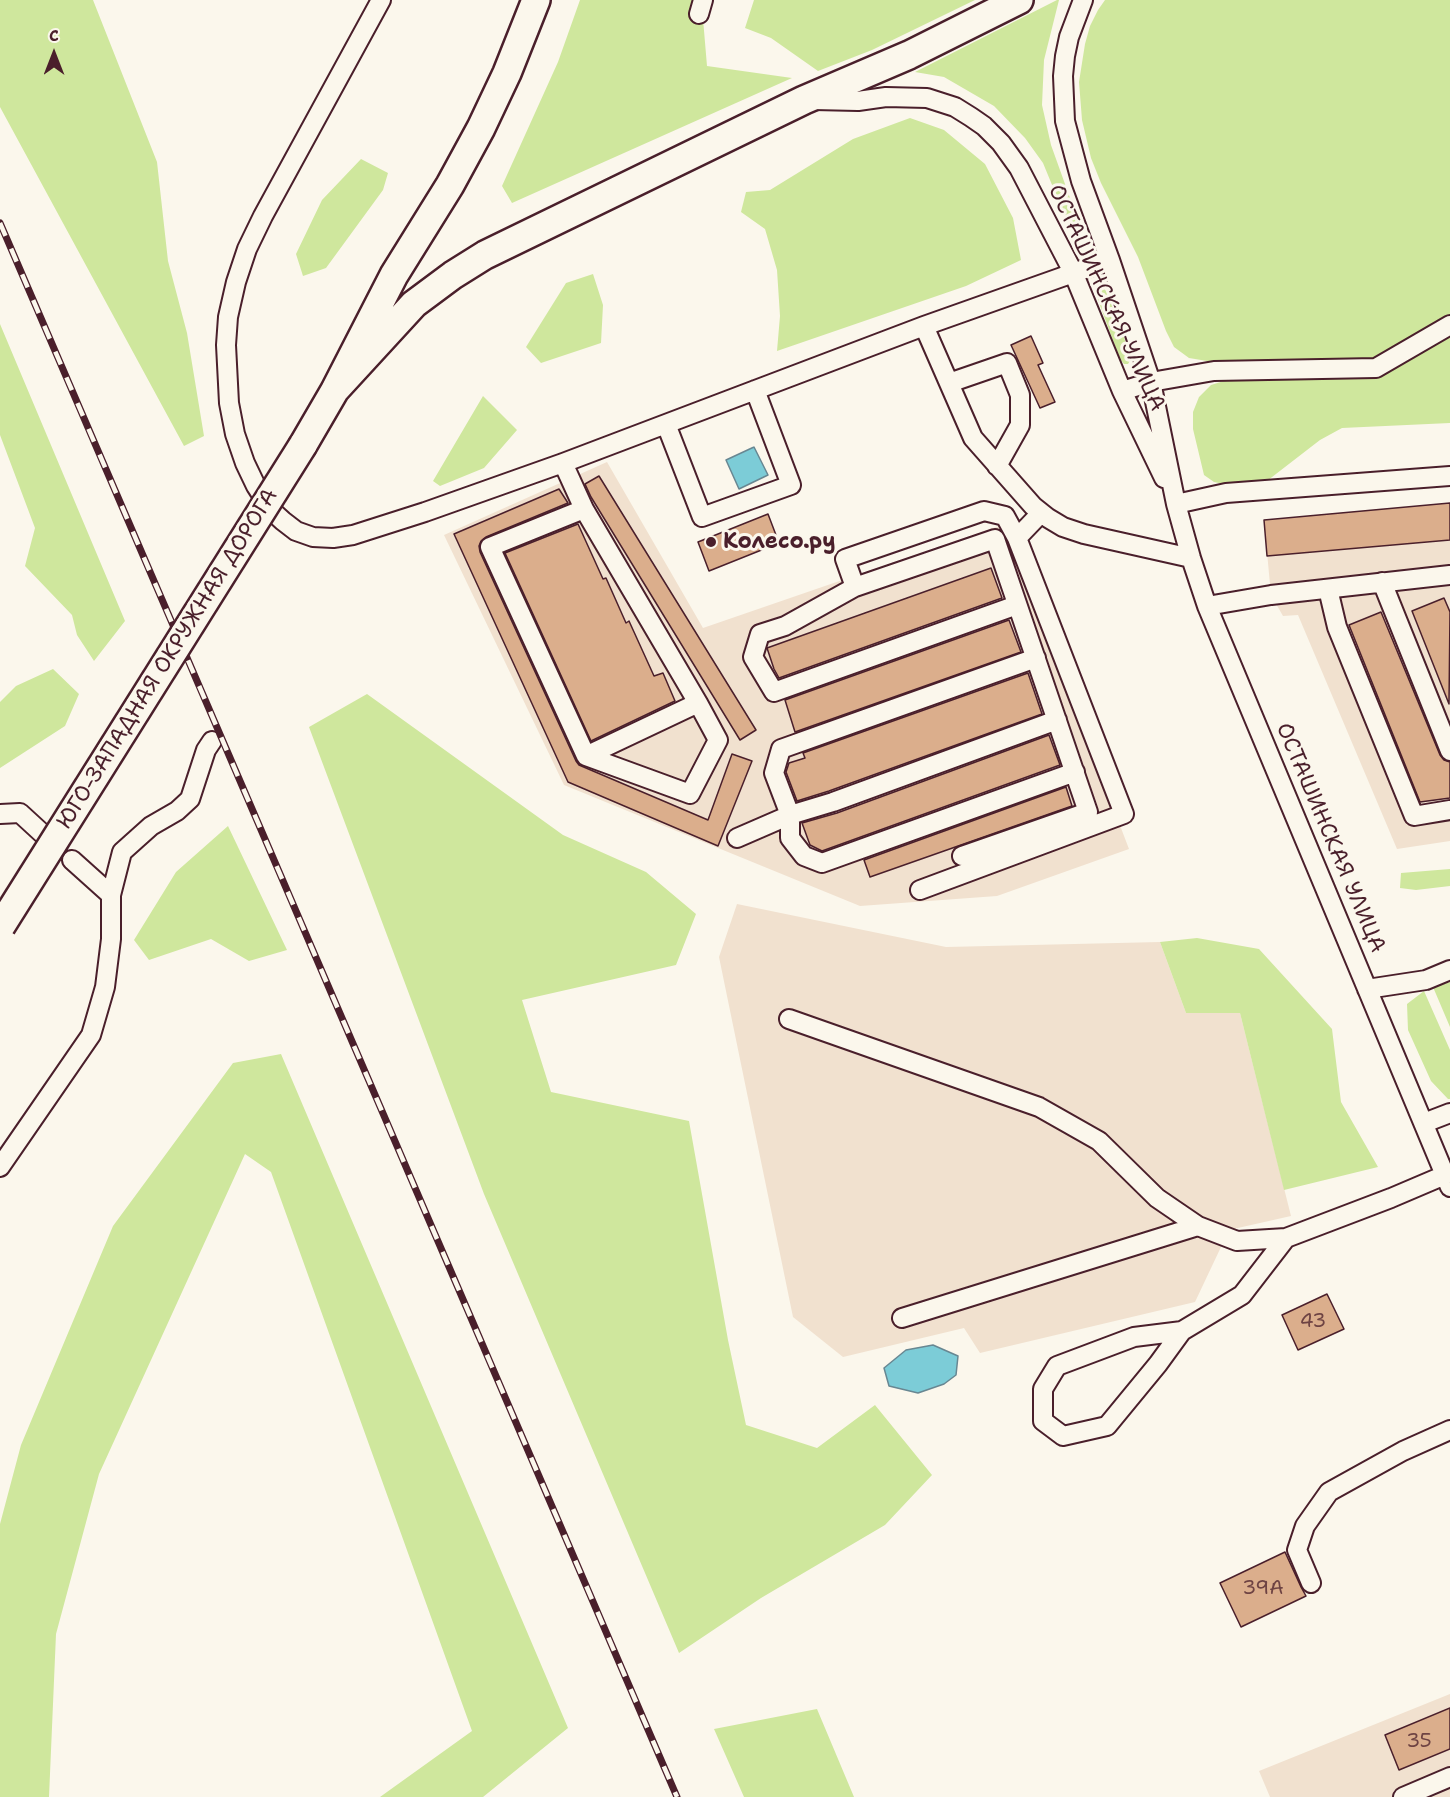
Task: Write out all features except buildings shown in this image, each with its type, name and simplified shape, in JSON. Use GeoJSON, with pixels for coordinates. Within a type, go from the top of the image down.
{"type":"FeatureCollection","features":[{"type":"Feature","properties":{"kind":"highway"},"geometry":{"type":"LineString","coordinates":[[335,390],[394,275],[450,185],[482,128],[536,0]]}},
{"type":"Feature","properties":{"kind":"highway"},"geometry":{"type":"LineString","coordinates":[[335,390],[414,304],[485,255],[804,100],[909,55],[1019,0]]}},
{"type":"Feature","properties":{"kind":"highway","name":"ЮГО-ЗАПАДНАЯ ОКРУЖНАЯ ДОРОГА"},"geometry":{"type":"LineString","coordinates":[[0,926],[303,445],[335,390]]}},
{"type":"Feature","properties":{"kind":"street"},"geometry":{"type":"LineString","coordinates":[[381,0],[247,249],[228,317],[226,381],[235,434],[256,486],[272,511],[296,531],[313,537],[333,538],[353,535],[424,512],[563,463],[924,326],[1110,260]]}},
{"type":"Feature","properties":{"kind":"street","name":"ОСТАШИНСКАЯ УЛИЦА"},"geometry":{"type":"LineString","coordinates":[[1083,0],[1069,36],[1065,56],[1063,76],[1065,121],[1081,181],[1151,382],[1176,504],[1191,558],[1207,606],[1448,1181]]}},
{"type":"Feature","properties":{"kind":"street","name":"ОСТАШИНСКАЯ УЛИЦА"},"geometry":{"type":"LineString","coordinates":[[804,100],[858,101],[886,97],[927,98],[955,107],[984,126],[1001,143],[1018,168],[1073,272],[1122,391],[1176,504]]}},
{"type":"Feature","properties":{"kind":"street"},"geometry":{"type":"LineString","coordinates":[[924,326],[973,438],[1041,513],[1063,527],[1084,534],[1191,558]]}},
{"type":"Feature","properties":{"kind":"street"},"geometry":{"type":"LineString","coordinates":[[1122,391],[1151,382],[1214,371],[1376,368],[1450,326]]}},
{"type":"Feature","properties":{"kind":"street"},"geometry":{"type":"LineString","coordinates":[[949,382],[1007,363],[1020,395],[1020,425],[998,466]]}},
{"type":"Feature","properties":{"kind":"street"},"geometry":{"type":"LineString","coordinates":[[666,424],[702,517],[791,485],[755,390]]}},
{"type":"Feature","properties":{"kind":"street"},"geometry":{"type":"LineString","coordinates":[[563,463],[584,509],[718,740],[690,794],[586,756],[490,548],[584,509]]}},
{"type":"Feature","properties":{"kind":"street"},"geometry":{"type":"LineString","coordinates":[[1176,504],[1226,493],[1450,476]]}},
{"type":"Feature","properties":{"kind":"street"},"geometry":{"type":"LineString","coordinates":[[855,587],[845,559],[984,511],[1005,516],[1017,538],[1124,814],[921,890]]}},
{"type":"Feature","properties":{"kind":"street"},"geometry":{"type":"LineString","coordinates":[[1017,538],[1041,513]]}},
{"type":"Feature","properties":{"kind":"street"},"geometry":{"type":"LineString","coordinates":[[962,856],[1088,812],[995,540],[855,587],[784,626],[760,634],[753,657],[774,692],[1017,605]]}},
{"type":"Feature","properties":{"kind":"street"},"geometry":{"type":"LineString","coordinates":[[1207,606],[1259,597],[1382,582],[1449,577]]}},
{"type":"Feature","properties":{"kind":"street"},"geometry":{"type":"LineString","coordinates":[[1382,582],[1450,751]]}},
{"type":"Feature","properties":{"kind":"street"},"geometry":{"type":"LineString","coordinates":[[1328,589],[1337,627],[1414,816],[1450,810]]}},
{"type":"Feature","properties":{"kind":"street"},"geometry":{"type":"LineString","coordinates":[[1036,658],[781,749],[774,773],[790,815],[790,838],[804,856],[822,863],[1075,772]]}},
{"type":"Feature","properties":{"kind":"street"},"geometry":{"type":"LineString","coordinates":[[586,756],[699,704]]}},
{"type":"Feature","properties":{"kind":"street"},"geometry":{"type":"LineString","coordinates":[[737,838],[790,815],[833,802],[1057,720]]}},
{"type":"Feature","properties":{"kind":"street"},"geometry":{"type":"LineString","coordinates":[[0,1167],[91,1035],[105,987],[111,939],[111,895],[122,852],[151,826],[177,811],[190,799],[206,750],[212,741]]}},
{"type":"Feature","properties":{"kind":"street"},"geometry":{"type":"LineString","coordinates":[[0,814],[20,813],[57,847]]}},
{"type":"Feature","properties":{"kind":"street"},"geometry":{"type":"LineString","coordinates":[[72,860],[111,895]]}},
{"type":"Feature","properties":{"kind":"street"},"geometry":{"type":"LineString","coordinates":[[1367,989],[1426,980],[1450,970]]}},
{"type":"Feature","properties":{"kind":"street"},"geometry":{"type":"LineString","coordinates":[[789,1018],[1039,1107],[1099,1141],[1157,1198],[1198,1226],[1237,1241],[1286,1238],[1391,1198],[1448,1181]]}},
{"type":"Feature","properties":{"kind":"street"},"geometry":{"type":"LineString","coordinates":[[1424,1123],[1450,1113]]}},
{"type":"Feature","properties":{"kind":"street"},"geometry":{"type":"LineString","coordinates":[[902,1318],[1198,1226]]}},
{"type":"Feature","properties":{"kind":"street"},"geometry":{"type":"LineString","coordinates":[[1182,1331],[1134,1337],[1057,1365],[1043,1389],[1043,1421],[1064,1436],[1107,1426],[1182,1331],[1242,1295],[1286,1238]]}},
{"type":"Feature","properties":{"kind":"street"},"geometry":{"type":"LineString","coordinates":[[1311,1583],[1297,1550],[1305,1526],[1329,1492],[1403,1451],[1450,1430]]}},
{"type":"Feature","properties":{"kind":"street"},"geometry":{"type":"LineString","coordinates":[[1403,1797],[1450,1777]]}},
{"type":"Feature","properties":{"kind":"shaded area"},"geometry":{"type":"Polygon","coordinates":[[[607,462],[703,628],[1005,524],[1129,849],[997,896],[860,906],[564,785],[444,535],[607,462]]]}},
{"type":"Feature","properties":{"kind":"shaded area"},"geometry":{"type":"Polygon","coordinates":[[[1450,503],[1450,841],[1397,849],[1298,615],[1283,616],[1271,595],[1264,520],[1450,503]]]}},
{"type":"Feature","properties":{"kind":"shaded area"},"geometry":{"type":"Polygon","coordinates":[[[737,904],[946,947],[1160,942],[1186,1013],[1240,1013],[1291,1216],[1229,1230],[1195,1302],[980,1353],[964,1328],[843,1357],[793,1317],[719,957],[737,904]]]}},
{"type":"Feature","properties":{"kind":"shaded area"},"geometry":{"type":"Polygon","coordinates":[[[1450,1694],[1450,1797],[1270,1797],[1259,1771],[1450,1694]]]}},
{"type":"Feature","properties":{"kind":"green space"},"geometry":{"type":"Polygon","coordinates":[[[0,0],[93,0],[157,162],[168,261],[187,333],[204,436],[184,446],[0,107],[0,0]]]}},
{"type":"Feature","properties":{"kind":"green space"},"geometry":{"type":"Polygon","coordinates":[[[580,0],[705,0],[702,7],[707,66],[792,78],[512,203],[502,186],[558,62],[580,0]]]}},
{"type":"Feature","properties":{"kind":"green space"},"geometry":{"type":"Polygon","coordinates":[[[754,0],[975,0],[872,50],[818,71],[771,38],[745,28],[754,0]]]}},
{"type":"Feature","properties":{"kind":"green space"},"geometry":{"type":"Polygon","coordinates":[[[1059,0],[1044,60],[1042,105],[1051,145],[1079,223],[1079,232],[1076,233],[1071,231],[1043,163],[1025,138],[994,106],[944,77],[915,72],[1059,0]]]}},
{"type":"Feature","properties":{"kind":"green space"},"geometry":{"type":"Polygon","coordinates":[[[1105,0],[1450,0],[1450,314],[1379,357],[1367,360],[1207,361],[1189,358],[1174,347],[1138,257],[1101,183],[1091,158],[1082,120],[1079,82],[1085,44],[1090,26],[1105,0]]]}},
{"type":"Feature","properties":{"kind":"green space"},"geometry":{"type":"Polygon","coordinates":[[[910,118],[944,130],[985,164],[1013,218],[1021,260],[966,286],[777,351],[780,316],[777,270],[765,229],[741,212],[746,192],[770,190],[853,139],[910,118]]]}},
{"type":"Feature","properties":{"kind":"green space"},"geometry":{"type":"Polygon","coordinates":[[[361,159],[388,173],[383,190],[326,268],[303,276],[296,254],[322,200],[361,159]]]}},
{"type":"Feature","properties":{"kind":"green space"},"geometry":{"type":"Polygon","coordinates":[[[593,274],[603,305],[601,343],[541,363],[526,347],[566,283],[593,274]]]}},
{"type":"Feature","properties":{"kind":"green space"},"geometry":{"type":"Polygon","coordinates":[[[1100,286],[1107,293],[1129,351],[1131,359],[1128,364],[1124,364],[1120,359],[1098,300],[1097,287],[1100,286]]]}},
{"type":"Feature","properties":{"kind":"green space"},"geometry":{"type":"Polygon","coordinates":[[[0,324],[125,621],[94,661],[77,635],[72,615],[25,566],[35,528],[0,435],[0,324]]]}},
{"type":"Feature","properties":{"kind":"green space"},"geometry":{"type":"Polygon","coordinates":[[[1450,337],[1450,423],[1342,428],[1320,440],[1263,484],[1224,484],[1214,482],[1204,475],[1193,429],[1193,412],[1199,397],[1211,385],[1227,380],[1378,378],[1450,337]]]}},
{"type":"Feature","properties":{"kind":"green space"},"geometry":{"type":"Polygon","coordinates":[[[483,396],[517,430],[484,468],[440,486],[433,481],[483,396]]]}},
{"type":"Feature","properties":{"kind":"green space"},"geometry":{"type":"Polygon","coordinates":[[[53,669],[79,694],[65,726],[0,768],[0,702],[16,686],[53,669]]]}},
{"type":"Feature","properties":{"kind":"green space"},"geometry":{"type":"Polygon","coordinates":[[[367,694],[563,835],[646,872],[696,914],[676,965],[522,1000],[551,1092],[689,1121],[728,1340],[746,1425],[817,1448],[875,1405],[932,1475],[885,1525],[761,1598],[679,1653],[484,1194],[309,727],[367,694]]]}},
{"type":"Feature","properties":{"kind":"green space"},"geometry":{"type":"Polygon","coordinates":[[[228,826],[287,950],[249,961],[211,939],[149,960],[134,940],[176,872],[228,826]]]}},
{"type":"Feature","properties":{"kind":"green space"},"geometry":{"type":"Polygon","coordinates":[[[1450,869],[1450,886],[1416,890],[1400,888],[1401,873],[1450,869]]]}},
{"type":"Feature","properties":{"kind":"green space"},"geometry":{"type":"Polygon","coordinates":[[[1197,938],[1259,949],[1332,1029],[1341,1102],[1378,1167],[1284,1190],[1240,1013],[1186,1013],[1160,942],[1197,938]]]}},
{"type":"Feature","properties":{"kind":"green space"},"geometry":{"type":"Polygon","coordinates":[[[1450,982],[1450,1027],[1433,987],[1450,982]]]}},
{"type":"Feature","properties":{"kind":"green space"},"geometry":{"type":"Polygon","coordinates":[[[1424,991],[1450,1050],[1450,1099],[1431,1081],[1408,1030],[1407,1004],[1424,991]]]}},
{"type":"Feature","properties":{"kind":"green space"},"geometry":{"type":"Polygon","coordinates":[[[281,1054],[568,1728],[483,1797],[380,1797],[472,1731],[271,1172],[245,1154],[99,1474],[56,1634],[49,1797],[0,1797],[0,1524],[21,1445],[113,1226],[233,1063],[281,1054]]]}},
{"type":"Feature","properties":{"kind":"green space"},"geometry":{"type":"Polygon","coordinates":[[[817,1709],[854,1797],[744,1797],[714,1729],[817,1709]]]}},
{"type":"Feature","properties":{"kind":"water"},"geometry":{"type":"Polygon","coordinates":[[[754,447],[768,475],[739,489],[726,460],[754,447]]]}},
{"type":"Feature","properties":{"kind":"water"},"geometry":{"type":"Polygon","coordinates":[[[933,1345],[958,1356],[956,1375],[944,1384],[918,1393],[889,1386],[884,1368],[906,1350],[933,1345]]]}},
{"type":"Feature","properties":{"kind":"railway"},"geometry":{"type":"LineString","coordinates":[[0,223],[677,1797]]}},
{"type":"Feature","properties":{"kind":"place","name":"Колесо.ру"},"geometry":{"type":"Point","coordinates":[711,542]}}]}
